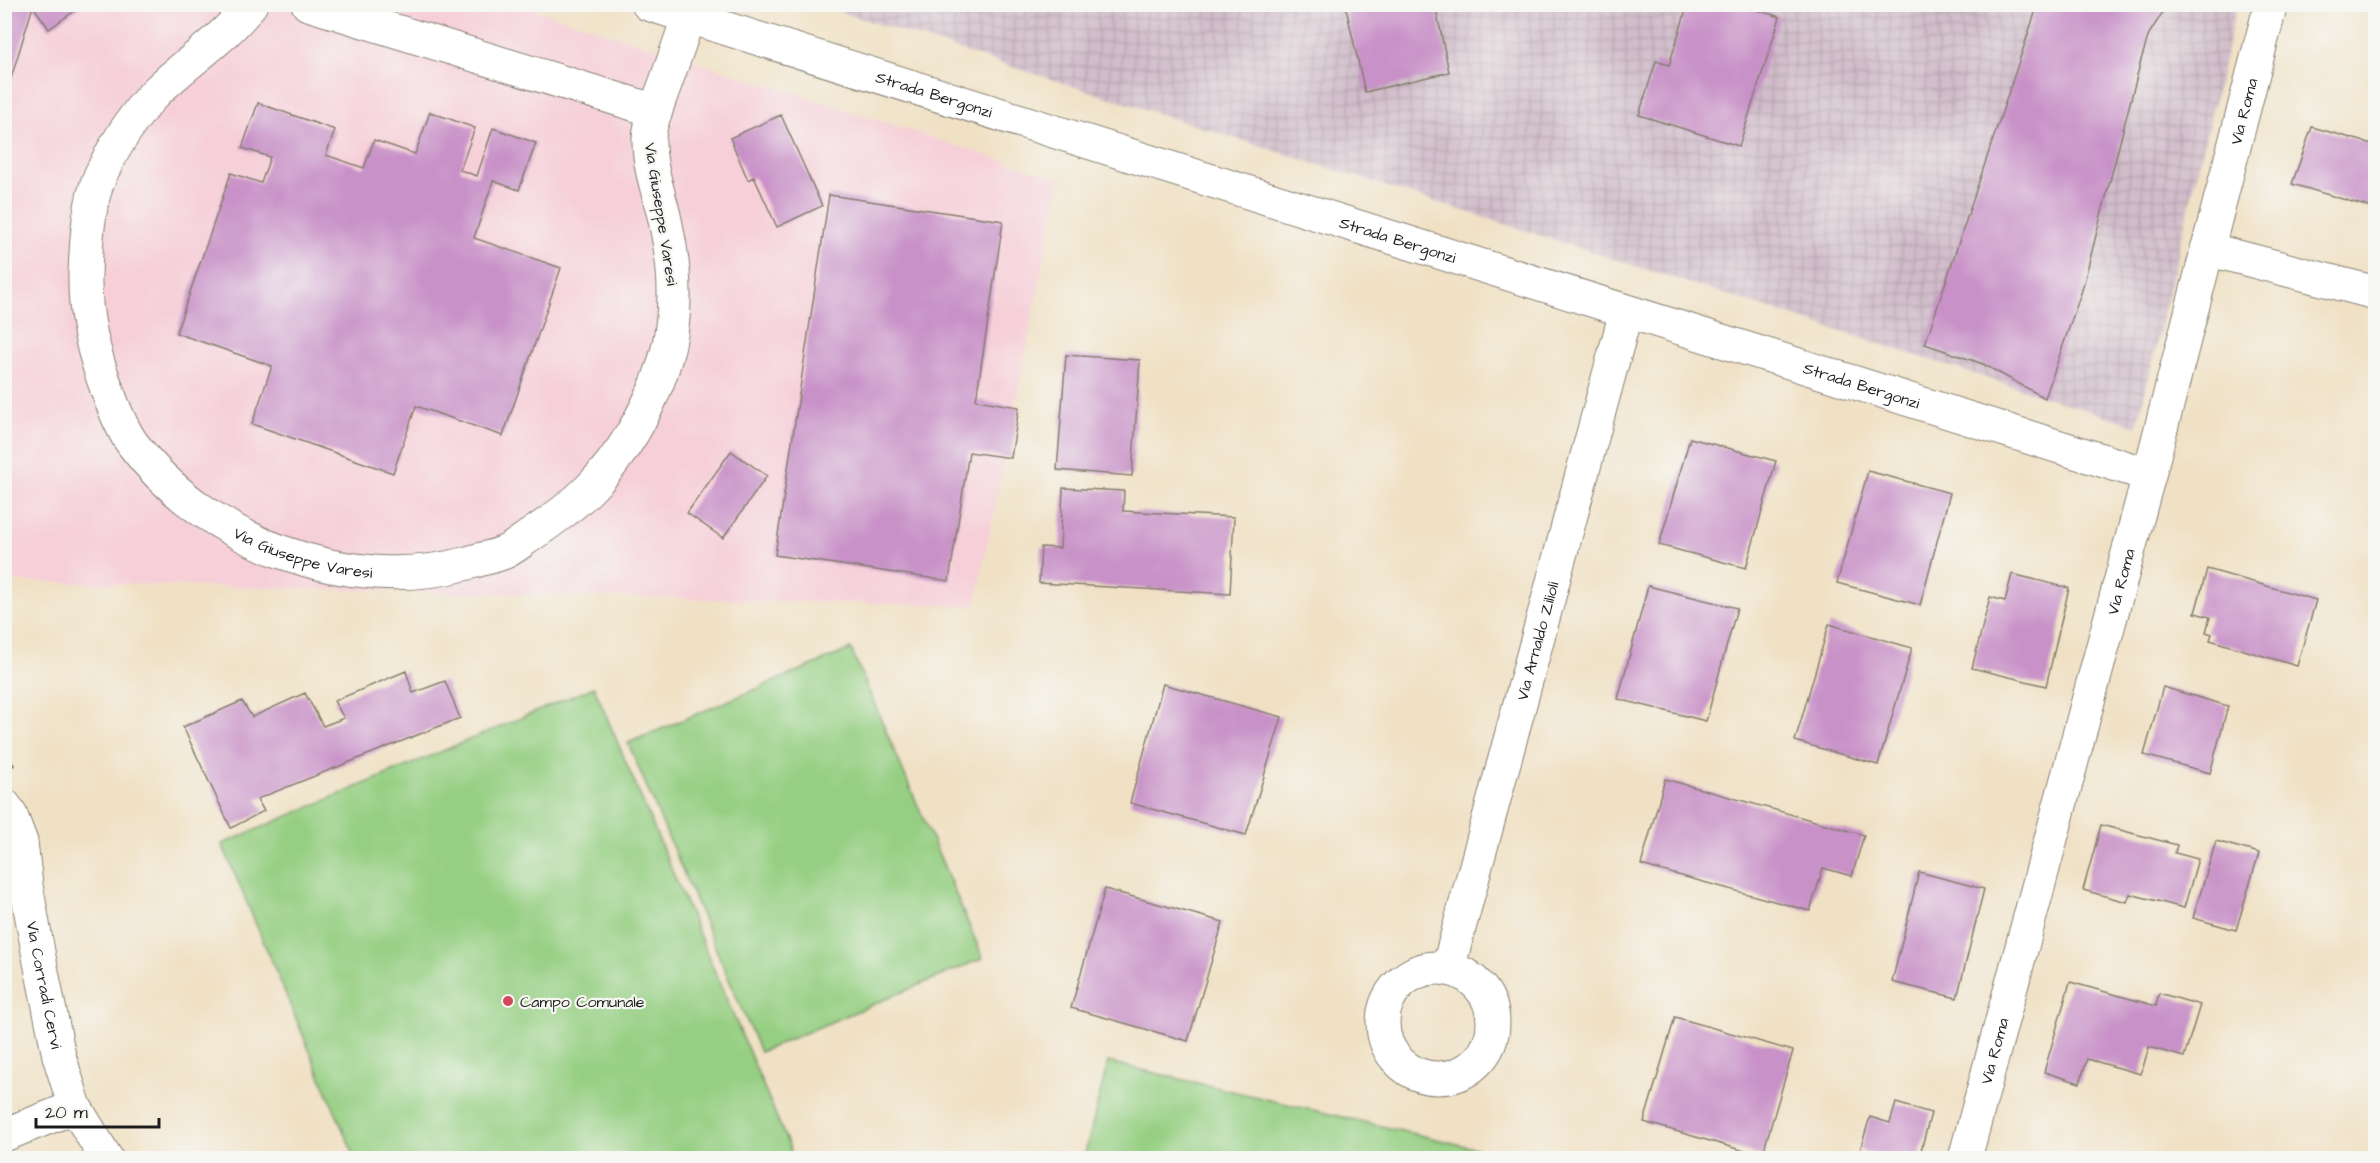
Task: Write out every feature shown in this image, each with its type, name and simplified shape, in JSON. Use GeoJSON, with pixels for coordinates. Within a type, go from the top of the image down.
{"type":"FeatureCollection","features":[{"type":"Feature","properties":{"kind":"street","name":"Via Giuseppe Varesi"},"geometry":{"type":"LineString","coordinates":[[251,4],[241,17],[204,52],[155,93],[125,130],[98,180],[86,240],[85,298],[94,354],[114,408],[130,440],[158,473],[197,506],[246,538],[311,562],[358,571],[406,573],[453,567],[505,552],[560,516],[601,479],[633,431],[662,373],[673,331],[675,276],[648,139],[688,18]]}},
{"type":"Feature","properties":{"kind":"street"},"geometry":{"type":"LineString","coordinates":[[308,4],[656,111]]}},
{"type":"Feature","properties":{"kind":"street","name":"Strada Bergonzi"},"geometry":{"type":"LineString","coordinates":[[648,4],[2149,475]]}},
{"type":"Feature","properties":{"kind":"street","name":"Via Roma"},"geometry":{"type":"LineString","coordinates":[[1965,1158],[2149,475],[2271,4]]}},
{"type":"Feature","properties":{"kind":"street"},"geometry":{"type":"LineString","coordinates":[[2207,249],[2376,293]]}},
{"type":"Feature","properties":{"kind":"street","name":"Via Arnaldo Zilioli"},"geometry":{"type":"LineString","coordinates":[[1448,969],[1626,312]]}},
{"type":"Feature","properties":{"kind":"street","name":"Via Corradi Cervi"},"geometry":{"type":"LineString","coordinates":[[4,805],[10,813],[21,842],[26,885],[59,1056],[75,1107],[106,1158]]}},
{"type":"Feature","properties":{"kind":"street"},"geometry":{"type":"LineString","coordinates":[[4,1135],[75,1107]]}},
{"type":"Feature","properties":{"kind":"shaded area"},"geometry":{"type":"Polygon","coordinates":[[[5,5],[521,5],[1060,179],[975,606],[5,581],[5,5]]]}},
{"type":"Feature","properties":{"kind":"shaded area"},"geometry":{"type":"Polygon","coordinates":[[[819,5],[2237,5],[2137,426],[819,5]]]}},
{"type":"Feature","properties":{"kind":"green space"},"geometry":{"type":"Polygon","coordinates":[[[851,649],[983,958],[760,1052],[628,743],[851,649]]]}},
{"type":"Feature","properties":{"kind":"green space","name":"Campo Comunale"},"geometry":{"type":"Polygon","coordinates":[[[594,687],[794,1158],[355,1158],[222,844],[594,687]]]}},
{"type":"Feature","properties":{"kind":"green space"},"geometry":{"type":"Polygon","coordinates":[[[1108,1062],[1479,1149],[1476,1158],[1084,1158],[1108,1062]]]}},
{"type":"Feature","properties":{"kind":"building"},"geometry":{"type":"Polygon","coordinates":[[[4,4],[84,4],[49,29],[33,6],[5,98],[4,4]]]}},
{"type":"Feature","properties":{"kind":"building"},"geometry":{"type":"Polygon","coordinates":[[[1345,4],[1435,4],[1449,72],[1365,92],[1345,4]]]}},
{"type":"Feature","properties":{"kind":"building"},"geometry":{"type":"Polygon","coordinates":[[[1688,4],[1738,4],[1780,17],[1739,146],[1639,115],[1656,61],[1669,65],[1688,4]]]}},
{"type":"Feature","properties":{"kind":"building"},"geometry":{"type":"Polygon","coordinates":[[[2038,4],[2168,4],[2149,34],[2082,290],[2045,398],[1983,364],[1925,344],[2038,4]]]}},
{"type":"Feature","properties":{"kind":"building"},"geometry":{"type":"Polygon","coordinates":[[[258,103],[335,130],[326,155],[364,168],[374,140],[415,154],[430,112],[475,128],[460,170],[477,176],[493,128],[536,143],[519,190],[493,181],[474,238],[561,268],[503,436],[416,406],[393,473],[252,424],[272,366],[176,333],[231,173],[261,183],[270,157],[242,148],[258,103]]]}},
{"type":"Feature","properties":{"kind":"building"},"geometry":{"type":"Polygon","coordinates":[[[781,115],[822,206],[777,227],[754,177],[748,180],[730,138],[781,115]]]}},
{"type":"Feature","properties":{"kind":"building"},"geometry":{"type":"Polygon","coordinates":[[[2312,127],[2376,145],[2376,209],[2292,184],[2312,127]]]}},
{"type":"Feature","properties":{"kind":"building"},"geometry":{"type":"Polygon","coordinates":[[[829,195],[1003,221],[976,400],[1019,407],[1011,458],[969,452],[949,581],[775,555],[829,195]]]}},
{"type":"Feature","properties":{"kind":"building"},"geometry":{"type":"Polygon","coordinates":[[[1066,355],[1140,360],[1132,476],[1057,470],[1066,355]]]}},
{"type":"Feature","properties":{"kind":"building"},"geometry":{"type":"Polygon","coordinates":[[[1690,438],[1776,461],[1746,568],[1659,545],[1690,438]]]}},
{"type":"Feature","properties":{"kind":"building"},"geometry":{"type":"Polygon","coordinates":[[[731,451],[767,476],[723,538],[687,513],[731,451]]]}},
{"type":"Feature","properties":{"kind":"building"},"geometry":{"type":"Polygon","coordinates":[[[1868,471],[1950,493],[1920,605],[1837,583],[1868,471]]]}},
{"type":"Feature","properties":{"kind":"building"},"geometry":{"type":"Polygon","coordinates":[[[1063,488],[1124,491],[1123,511],[1234,517],[1230,594],[1039,583],[1041,547],[1060,548],[1063,488]]]}},
{"type":"Feature","properties":{"kind":"building"},"geometry":{"type":"Polygon","coordinates":[[[2207,569],[2316,600],[2297,666],[2210,640],[2212,634],[2206,632],[2210,617],[2195,613],[2207,569]]]}},
{"type":"Feature","properties":{"kind":"building"},"geometry":{"type":"Polygon","coordinates":[[[2012,574],[2069,588],[2046,686],[1972,668],[1990,597],[2005,601],[2012,574]]]}},
{"type":"Feature","properties":{"kind":"building"},"geometry":{"type":"Polygon","coordinates":[[[1648,586],[1737,608],[1706,721],[1618,699],[1648,586]]]}},
{"type":"Feature","properties":{"kind":"building"},"geometry":{"type":"Polygon","coordinates":[[[1829,624],[1912,648],[1878,765],[1795,741],[1829,624]]]}},
{"type":"Feature","properties":{"kind":"building"},"geometry":{"type":"Polygon","coordinates":[[[406,671],[413,693],[445,681],[460,718],[257,799],[264,811],[231,828],[183,727],[242,701],[252,717],[305,693],[323,726],[344,718],[334,701],[406,671]]]}},
{"type":"Feature","properties":{"kind":"building"},"geometry":{"type":"Polygon","coordinates":[[[1163,684],[1282,717],[1246,835],[1130,803],[1163,684]]]}},
{"type":"Feature","properties":{"kind":"building"},"geometry":{"type":"Polygon","coordinates":[[[2163,687],[2228,706],[2210,773],[2144,755],[2163,687]]]}},
{"type":"Feature","properties":{"kind":"building"},"geometry":{"type":"Polygon","coordinates":[[[1665,779],[1864,835],[1852,876],[1823,868],[1810,911],[1641,865],[1665,779]]]}},
{"type":"Feature","properties":{"kind":"building"},"geometry":{"type":"Polygon","coordinates":[[[2101,825],[2177,845],[2175,853],[2198,859],[2184,908],[2130,894],[2127,902],[2083,890],[2101,825]]]}},
{"type":"Feature","properties":{"kind":"building"},"geometry":{"type":"Polygon","coordinates":[[[2216,841],[2259,853],[2236,930],[2193,918],[2216,841]]]}},
{"type":"Feature","properties":{"kind":"building"},"geometry":{"type":"Polygon","coordinates":[[[1919,872],[1984,889],[1957,998],[1892,982],[1919,872]]]}},
{"type":"Feature","properties":{"kind":"building"},"geometry":{"type":"Polygon","coordinates":[[[1105,889],[1223,922],[1188,1041],[1071,1008],[1105,889]]]}},
{"type":"Feature","properties":{"kind":"building"},"geometry":{"type":"Polygon","coordinates":[[[2070,982],[2156,1006],[2159,993],[2200,1005],[2184,1057],[2149,1047],[2141,1074],[2087,1059],[2080,1083],[2044,1072],[2070,982]]]}},
{"type":"Feature","properties":{"kind":"building"},"geometry":{"type":"Polygon","coordinates":[[[1675,1017],[1793,1051],[1762,1156],[1644,1122],[1675,1017]]]}},
{"type":"Feature","properties":{"kind":"building"},"geometry":{"type":"Polygon","coordinates":[[[1896,1103],[1931,1113],[1919,1158],[1880,1158],[1881,1156],[1860,1150],[1870,1117],[1890,1123],[1896,1103]]]}},
{"type":"Feature","properties":{"kind":"place","name":"Campo Comunale"},"geometry":{"type":"Point","coordinates":[508,1001]}}]}
